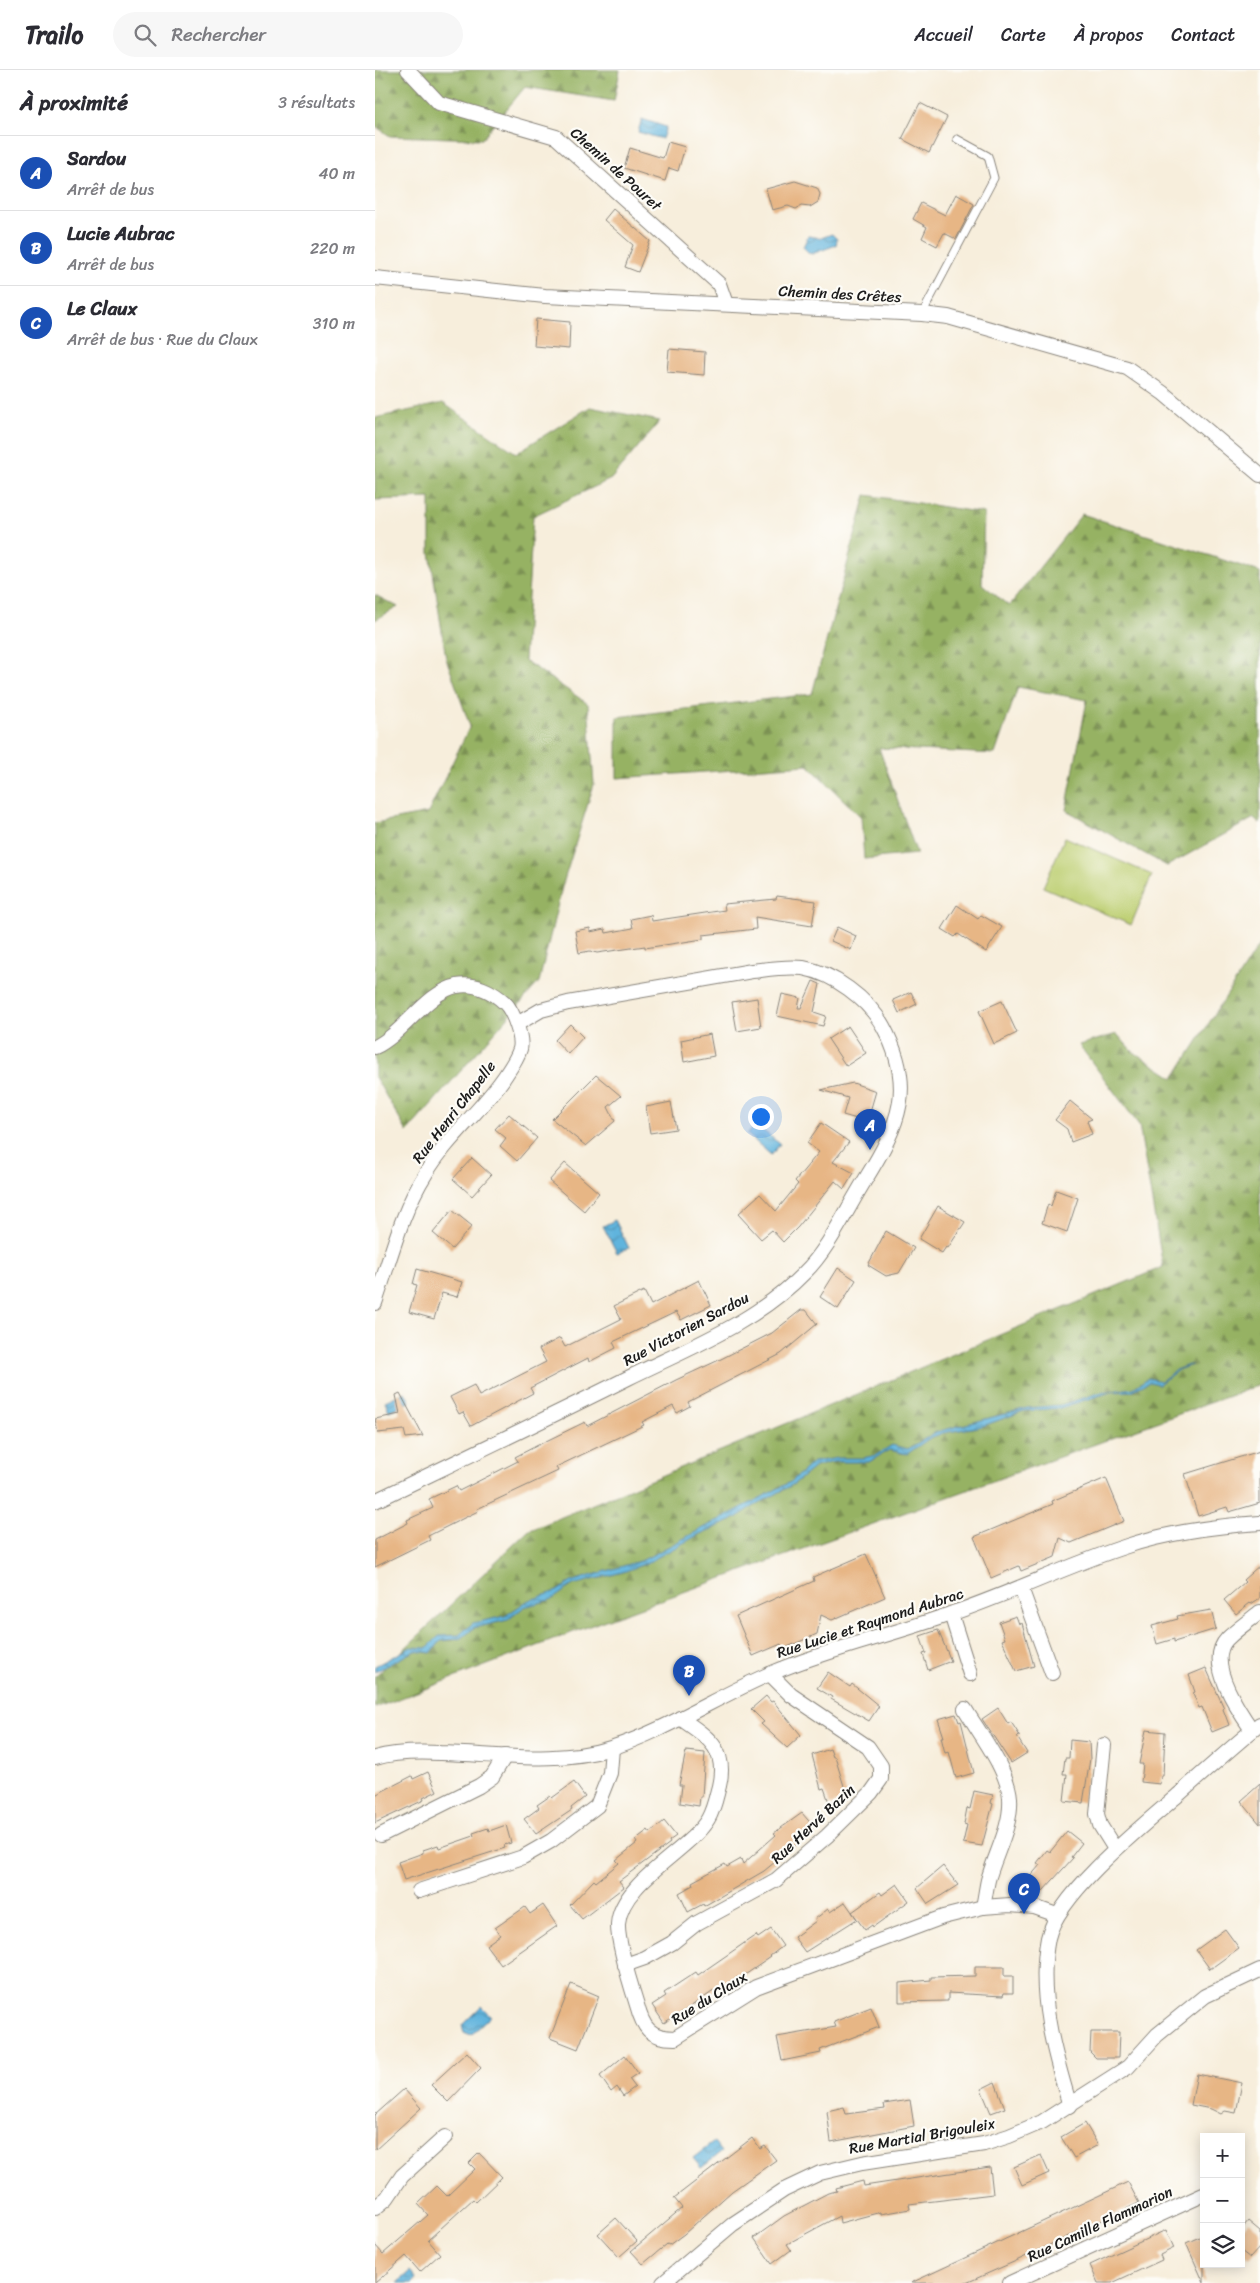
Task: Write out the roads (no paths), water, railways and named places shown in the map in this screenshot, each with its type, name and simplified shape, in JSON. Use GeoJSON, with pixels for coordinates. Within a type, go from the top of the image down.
{"type":"FeatureCollection","features":[{"type":"Feature","properties":{"kind":"street","name":"Chemin de Pouret"},"geometry":{"type":"LineString","coordinates":[[408,70],[439,103],[556,137],[719,284],[726,304]]}},
{"type":"Feature","properties":{"kind":"street","name":"Chemin des Crêtes"},"geometry":{"type":"LineString","coordinates":[[375,278],[545,296],[922,314],[948,317],[1127,368],[1163,393],[1260,476]]}},
{"type":"Feature","properties":{"kind":"street","name":"Rue Victorien Sardou"},"geometry":{"type":"LineString","coordinates":[[375,1501],[730,1328],[786,1290],[808,1270],[881,1154],[903,1097],[898,1062],[892,1043],[879,1019],[863,1001],[842,985],[821,972],[802,968],[752,971],[568,1003],[541,1010],[517,1024]]}},
{"type":"Feature","properties":{"kind":"street","name":"Rue Henri Chapelle"},"geometry":{"type":"LineString","coordinates":[[375,1046],[385,1042],[429,1001],[456,986],[483,987],[506,1004],[517,1024],[520,1048],[508,1071],[488,1100],[426,1172],[408,1206],[375,1303]]}},
{"type":"Feature","properties":{"kind":"street","name":"Rue Lucie et Raymond Aubrac"},"geometry":{"type":"LineString","coordinates":[[375,1758],[422,1752],[505,1756],[586,1755],[612,1748],[770,1674],[830,1650],[951,1614],[1129,1545],[1185,1532],[1260,1523]]}},
{"type":"Feature","properties":{"kind":"street"},"geometry":{"type":"LineString","coordinates":[[1021,1588],[1052,1673]]}},
{"type":"Feature","properties":{"kind":"street"},"geometry":{"type":"LineString","coordinates":[[1070,2106],[1047,2013],[1044,1971],[1049,1936],[1057,1915],[1115,1849],[1256,1727],[1237,1708],[1219,1663],[1220,1651],[1226,1640],[1260,1612]]}},
{"type":"Feature","properties":{"kind":"street"},"geometry":{"type":"LineString","coordinates":[[951,1614],[970,1674]]}},
{"type":"Feature","properties":{"kind":"street","name":"Rue Hervé Bazin"},"geometry":{"type":"LineString","coordinates":[[625,1965],[645,1958],[672,1944],[697,1923],[776,1880],[827,1836],[871,1793],[881,1779],[881,1766],[869,1747],[791,1695],[770,1674]]}},
{"type":"Feature","properties":{"kind":"street"},"geometry":{"type":"LineString","coordinates":[[965,1709],[998,1765],[1006,1782],[1010,1798],[1009,1817],[988,1880],[983,1907]]}},
{"type":"Feature","properties":{"kind":"street","name":"Rue du Claux"},"geometry":{"type":"LineString","coordinates":[[679,1718],[707,1736],[717,1749],[721,1763],[721,1779],[708,1820],[648,1875],[626,1903],[618,1924],[625,1965],[638,2011],[646,2029],[660,2038],[675,2038],[764,1983],[943,1917],[983,1907],[1010,1905],[1034,1906],[1057,1915]]}},
{"type":"Feature","properties":{"kind":"street"},"geometry":{"type":"LineString","coordinates":[[1104,1745],[1097,1814],[1100,1825],[1115,1849]]}},
{"type":"Feature","properties":{"kind":"street"},"geometry":{"type":"LineString","coordinates":[[419,1891],[523,1857],[558,1836],[597,1806],[610,1773],[612,1748]]}},
{"type":"Feature","properties":{"kind":"street"},"geometry":{"type":"LineString","coordinates":[[381,1835],[479,1786],[492,1777],[505,1756]]}},
{"type":"Feature","properties":{"kind":"street","name":"Rue Martial Brigouleix"},"geometry":{"type":"LineString","coordinates":[[663,2283],[733,2224],[784,2190],[820,2173],[863,2163],[983,2144],[1009,2136],[1042,2122],[1070,2106],[1128,2067],[1157,2035],[1205,1996],[1260,1970]]}},
{"type":"Feature","properties":{"kind":"street"},"geometry":{"type":"LineString","coordinates":[[375,2208],[387,2198],[403,2176],[445,2137]]}},
{"type":"Feature","properties":{"kind":"street","name":"Rue Camille Flammarion"},"geometry":{"type":"LineString","coordinates":[[1011,2283],[1200,2196]]}},
{"type":"Feature","properties":{"kind":"lane"},"geometry":{"type":"LineString","coordinates":[[922,314],[993,178],[988,156],[957,139]]}},
{"type":"Feature","properties":{"kind":"water"},"geometry":{"type":"Polygon","coordinates":[[[642,119],[666,127],[662,139],[638,132],[642,119]]]}},
{"type":"Feature","properties":{"kind":"water"},"geometry":{"type":"Polygon","coordinates":[[[832,234],[837,239],[836,245],[812,254],[803,247],[808,236],[821,238],[832,234]]]}},
{"type":"Feature","properties":{"kind":"water"},"geometry":{"type":"Polygon","coordinates":[[[756,1125],[780,1144],[771,1155],[747,1134],[756,1125]]]}},
{"type":"Feature","properties":{"kind":"water"},"geometry":{"type":"Polygon","coordinates":[[[615,1220],[629,1248],[617,1253],[603,1226],[615,1220]]]}},
{"type":"Feature","properties":{"kind":"water"},"geometry":{"type":"Polygon","coordinates":[[[1192,1365],[1178,1370],[1159,1384],[1149,1382],[1132,1391],[1111,1392],[1060,1408],[1024,1411],[983,1426],[943,1433],[930,1438],[907,1454],[889,1450],[869,1462],[833,1462],[815,1467],[794,1484],[731,1521],[700,1534],[647,1563],[623,1572],[573,1585],[553,1599],[524,1607],[508,1620],[474,1628],[462,1638],[441,1641],[431,1653],[414,1651],[375,1672],[375,1666],[411,1647],[427,1648],[439,1636],[459,1635],[473,1623],[505,1616],[527,1601],[557,1591],[573,1581],[643,1560],[792,1481],[813,1462],[838,1458],[863,1458],[876,1455],[892,1445],[908,1449],[936,1432],[1027,1408],[1061,1405],[1102,1392],[1133,1388],[1148,1378],[1161,1381],[1175,1370],[1192,1365]]]}},
{"type":"Feature","properties":{"kind":"water"},"geometry":{"type":"Polygon","coordinates":[[[405,1392],[410,1402],[389,1411],[385,1401],[405,1392]]]}},
{"type":"Feature","properties":{"kind":"water"},"geometry":{"type":"Polygon","coordinates":[[[481,2006],[491,2016],[471,2035],[464,2032],[462,2025],[481,2006]]]}},
{"type":"Feature","properties":{"kind":"water"},"geometry":{"type":"Polygon","coordinates":[[[714,2142],[722,2152],[701,2168],[693,2158],[714,2142]]]}},
{"type":"Feature","properties":{"kind":"water"},"geometry":{"type":"Polygon","coordinates":[[[410,2271],[417,2279],[413,2283],[397,2283],[410,2271]]]}},
{"type":"Feature","properties":{"kind":"place","name":"Sardou"},"geometry":{"type":"Point","coordinates":[870,1150]}},
{"type":"Feature","properties":{"kind":"place","name":"Lucie Aubrac"},"geometry":{"type":"Point","coordinates":[689,1696]}},
{"type":"Feature","properties":{"kind":"place","name":"Le Claux"},"geometry":{"type":"Point","coordinates":[1024,1914]}}]}
